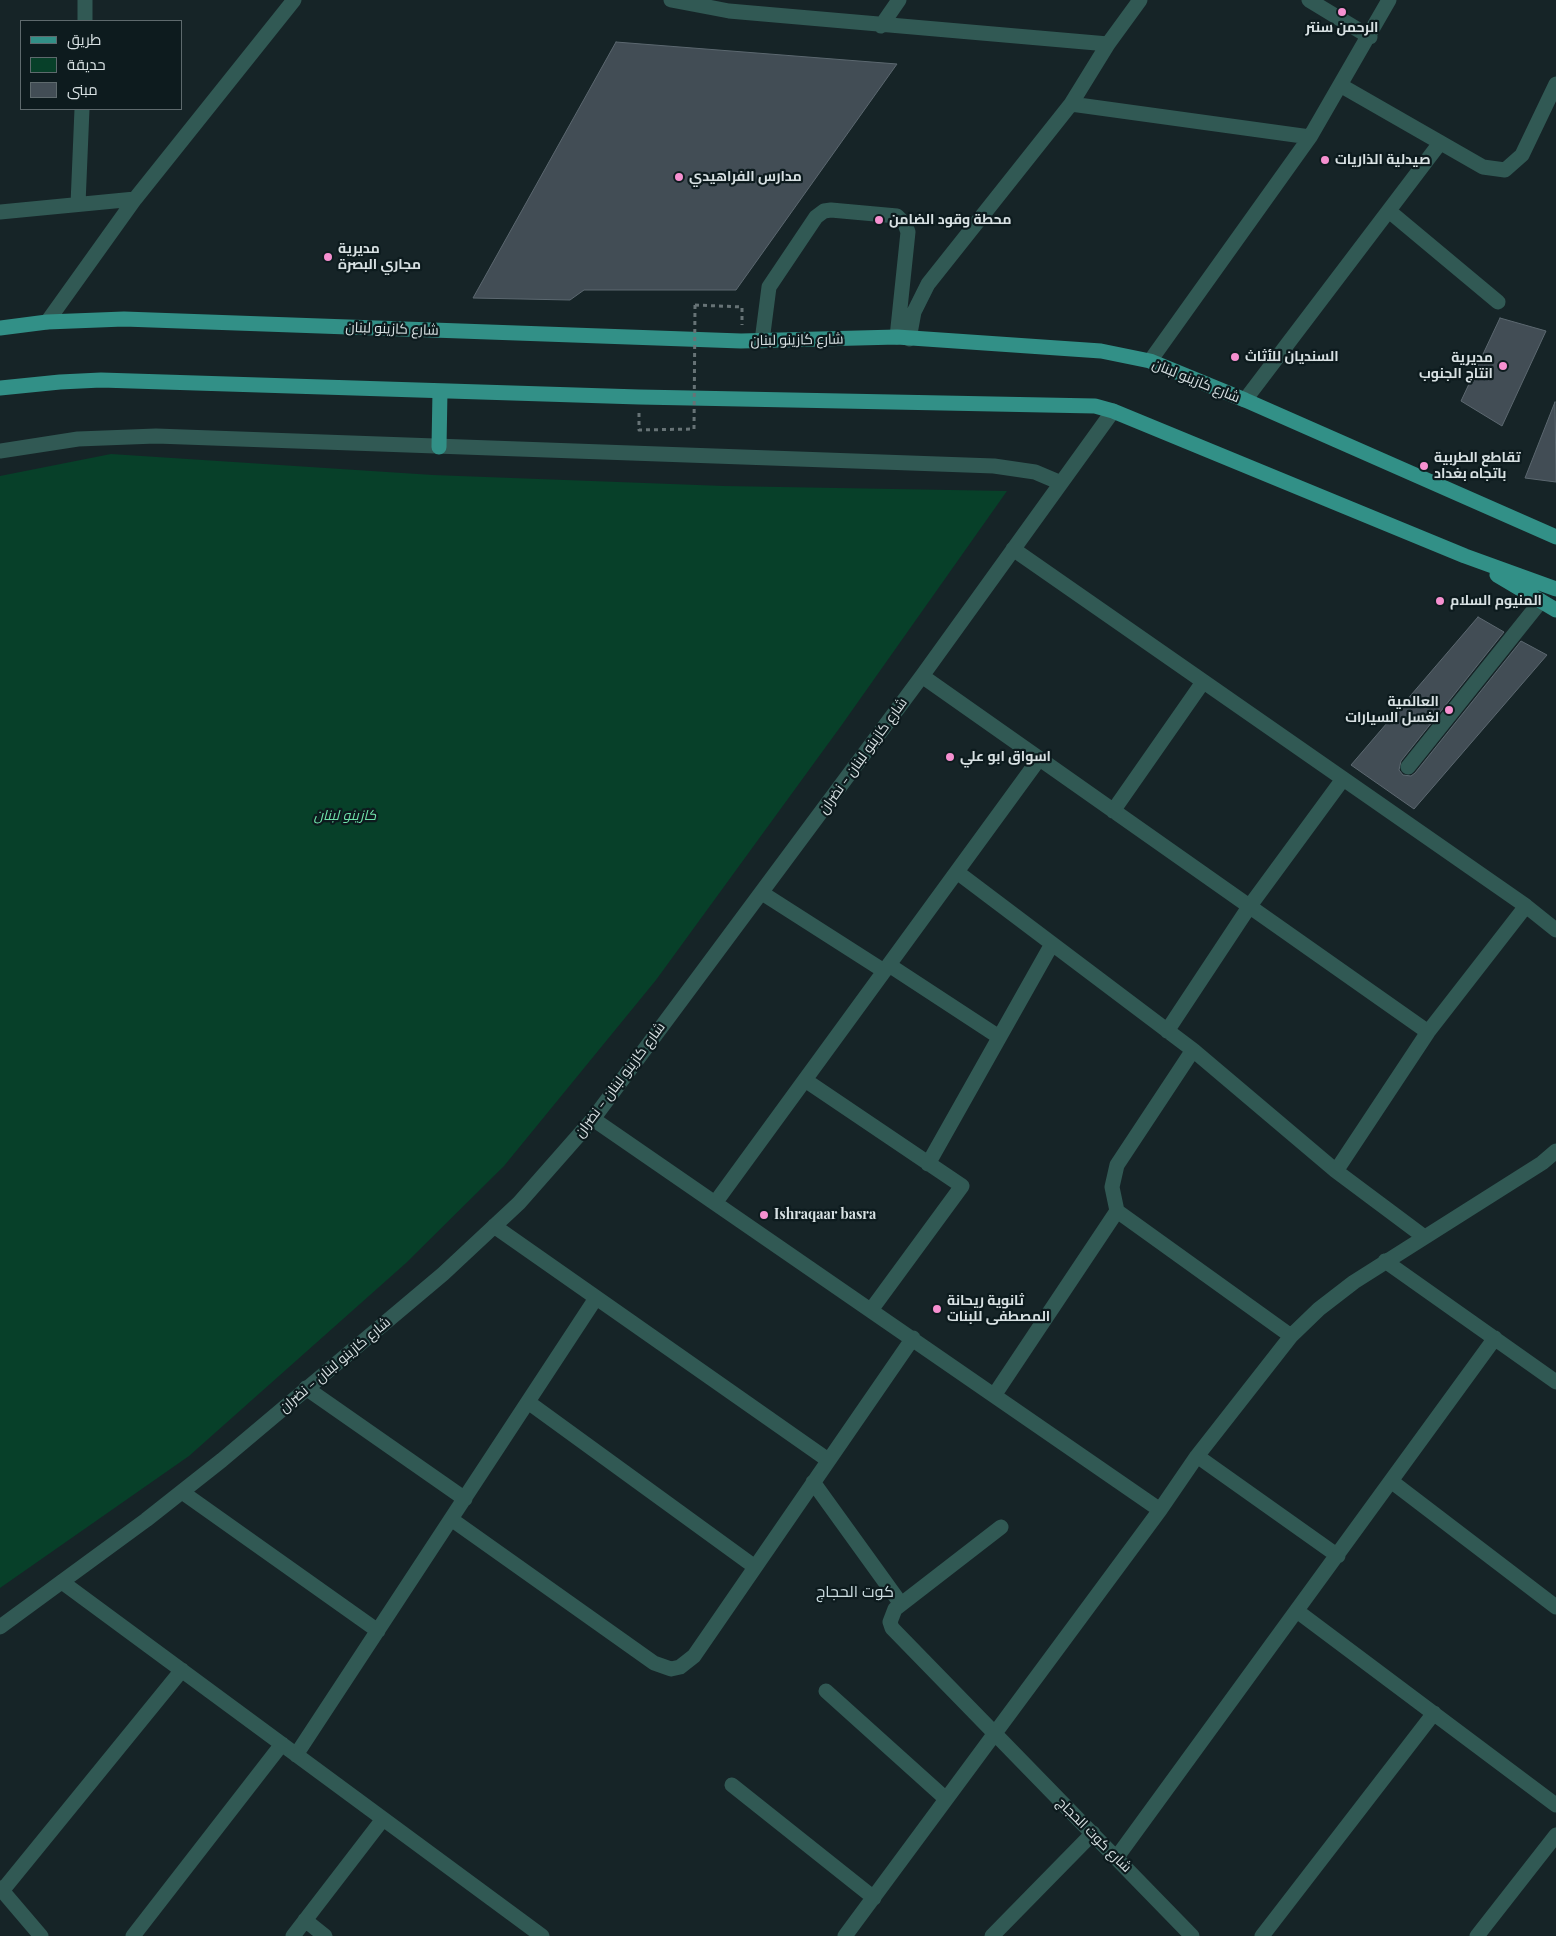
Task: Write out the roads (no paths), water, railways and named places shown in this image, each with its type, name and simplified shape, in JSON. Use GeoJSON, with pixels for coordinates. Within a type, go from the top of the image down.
{"type":"FeatureCollection","features":[{"type":"Feature","properties":{"kind":"main road","name":"شارع كازينو لبنان"},"geometry":{"type":"LineString","coordinates":[[0,328],[47,322],[162,320],[762,341],[903,338],[1084,350],[1150,361],[1245,400],[1556,537]]}},
{"type":"Feature","properties":{"kind":"main road"},"geometry":{"type":"LineString","coordinates":[[0,388],[101,380],[639,397],[1075,404],[1113,411],[1465,556],[1556,589]]}},
{"type":"Feature","properties":{"kind":"main road"},"geometry":{"type":"LineString","coordinates":[[439,447],[440,391]]}},
{"type":"Feature","properties":{"kind":"main road"},"geometry":{"type":"LineString","coordinates":[[1465,556],[1556,610]]}},
{"type":"Feature","properties":{"kind":"street"},"geometry":{"type":"LineString","coordinates":[[85,0],[85,20]]}},
{"type":"Feature","properties":{"kind":"street"},"geometry":{"type":"LineString","coordinates":[[47,322],[135,199],[294,0]]}},
{"type":"Feature","properties":{"kind":"street"},"geometry":{"type":"LineString","coordinates":[[671,0],[733,6],[881,26],[1108,44]]}},
{"type":"Feature","properties":{"kind":"street"},"geometry":{"type":"LineString","coordinates":[[881,26],[899,0]]}},
{"type":"Feature","properties":{"kind":"street"},"geometry":{"type":"LineString","coordinates":[[903,338],[928,284],[1071,104],[1108,44],[1140,0]]}},
{"type":"Feature","properties":{"kind":"street"},"geometry":{"type":"LineString","coordinates":[[1309,0],[1370,37]]}},
{"type":"Feature","properties":{"kind":"street"},"geometry":{"type":"LineString","coordinates":[[1150,361],[1310,137],[1370,37],[1389,0]]}},
{"type":"Feature","properties":{"kind":"street"},"geometry":{"type":"LineString","coordinates":[[1340,85],[1483,167],[1505,170],[1522,155],[1556,84]]}},
{"type":"Feature","properties":{"kind":"street"},"geometry":{"type":"LineString","coordinates":[[1071,104],[1310,137]]}},
{"type":"Feature","properties":{"kind":"street"},"geometry":{"type":"LineString","coordinates":[[78,204],[82,110]]}},
{"type":"Feature","properties":{"kind":"street"},"geometry":{"type":"LineString","coordinates":[[1245,400],[1440,143]]}},
{"type":"Feature","properties":{"kind":"street"},"geometry":{"type":"LineString","coordinates":[[0,212],[135,199]]}},
{"type":"Feature","properties":{"kind":"street"},"geometry":{"type":"LineString","coordinates":[[762,341],[769,287],[820,212],[831,210],[897,216],[905,224],[908,232],[903,338]]}},
{"type":"Feature","properties":{"kind":"street"},"geometry":{"type":"LineString","coordinates":[[1389,211],[1498,302]]}},
{"type":"Feature","properties":{"kind":"street","name":"شارع كازينو لبنان - نضران"},"geometry":{"type":"LineString","coordinates":[[0,1627],[182,1492],[443,1274],[519,1203],[593,1119],[922,676],[1113,411]]}},
{"type":"Feature","properties":{"kind":"street"},"geometry":{"type":"LineString","coordinates":[[0,451],[78,439],[156,436],[994,466],[1028,471],[1061,483]]}},
{"type":"Feature","properties":{"kind":"street"},"geometry":{"type":"LineString","coordinates":[[1013,550],[1526,906],[1556,930]]}},
{"type":"Feature","properties":{"kind":"street"},"geometry":{"type":"LineString","coordinates":[[1408,767],[1541,601]]}},
{"type":"Feature","properties":{"kind":"street"},"geometry":{"type":"LineString","coordinates":[[922,676],[1428,1032]]}},
{"type":"Feature","properties":{"kind":"street"},"geometry":{"type":"LineString","coordinates":[[1113,811],[1203,682]]}},
{"type":"Feature","properties":{"kind":"street"},"geometry":{"type":"LineString","coordinates":[[715,1203],[1039,759]]}},
{"type":"Feature","properties":{"kind":"street"},"geometry":{"type":"LineString","coordinates":[[1167,1031],[1249,907],[1343,779]]}},
{"type":"Feature","properties":{"kind":"street"},"geometry":{"type":"LineString","coordinates":[[956,872],[1193,1050],[1336,1171],[1423,1236]]}},
{"type":"Feature","properties":{"kind":"street"},"geometry":{"type":"LineString","coordinates":[[762,893],[999,1037]]}},
{"type":"Feature","properties":{"kind":"street"},"geometry":{"type":"LineString","coordinates":[[1336,1171],[1428,1032],[1526,906]]}},
{"type":"Feature","properties":{"kind":"street"},"geometry":{"type":"LineString","coordinates":[[928,1164],[1052,944]]}},
{"type":"Feature","properties":{"kind":"street"},"geometry":{"type":"LineString","coordinates":[[1193,1050],[1117,1165],[1112,1187],[1117,1211],[1290,1336]]}},
{"type":"Feature","properties":{"kind":"street"},"geometry":{"type":"LineString","coordinates":[[805,1080],[962,1186],[871,1310]]}},
{"type":"Feature","properties":{"kind":"street"},"geometry":{"type":"LineString","coordinates":[[593,1119],[995,1394],[1160,1510]]}},
{"type":"Feature","properties":{"kind":"street"},"geometry":{"type":"LineString","coordinates":[[845,1936],[1160,1510],[1197,1456],[1290,1336],[1318,1309],[1385,1261],[1542,1163],[1556,1151]]}},
{"type":"Feature","properties":{"kind":"street"},"geometry":{"type":"LineString","coordinates":[[995,1394],[1117,1211]]}},
{"type":"Feature","properties":{"kind":"street"},"geometry":{"type":"LineString","coordinates":[[494,1226],[828,1460]]}},
{"type":"Feature","properties":{"kind":"street"},"geometry":{"type":"LineString","coordinates":[[1385,1261],[1556,1382]]}},
{"type":"Feature","properties":{"kind":"street"},"geometry":{"type":"LineString","coordinates":[[296,1755],[596,1298]]}},
{"type":"Feature","properties":{"kind":"street"},"geometry":{"type":"LineString","coordinates":[[451,1519],[662,1667],[671,1669],[688,1663],[913,1338]]}},
{"type":"Feature","properties":{"kind":"street"},"geometry":{"type":"LineString","coordinates":[[1117,1857],[1496,1338]]}},
{"type":"Feature","properties":{"kind":"street"},"geometry":{"type":"LineString","coordinates":[[306,1388],[465,1499]]}},
{"type":"Feature","properties":{"kind":"street"},"geometry":{"type":"LineString","coordinates":[[528,1402],[755,1567]]}},
{"type":"Feature","properties":{"kind":"street"},"geometry":{"type":"LineString","coordinates":[[1197,1456],[1338,1556]]}},
{"type":"Feature","properties":{"kind":"street"},"geometry":{"type":"LineString","coordinates":[[1392,1481],[1556,1608]]}},
{"type":"Feature","properties":{"kind":"street"},"geometry":{"type":"LineString","coordinates":[[814,1482],[901,1604],[1001,1527]]}},
{"type":"Feature","properties":{"kind":"street"},"geometry":{"type":"LineString","coordinates":[[182,1492],[378,1631]]}},
{"type":"Feature","properties":{"kind":"street"},"geometry":{"type":"LineString","coordinates":[[62,1582],[542,1936]]}},
{"type":"Feature","properties":{"kind":"street","name":"شارع كوت الحجاج"},"geometry":{"type":"LineString","coordinates":[[901,1604],[891,1615],[892,1628],[1192,1936]]}},
{"type":"Feature","properties":{"kind":"street"},"geometry":{"type":"LineString","coordinates":[[1297,1611],[1556,1805]]}},
{"type":"Feature","properties":{"kind":"street"},"geometry":{"type":"LineString","coordinates":[[41,1936],[1,1890],[182,1670]]}},
{"type":"Feature","properties":{"kind":"street"},"geometry":{"type":"LineString","coordinates":[[826,1691],[946,1799]]}},
{"type":"Feature","properties":{"kind":"street"},"geometry":{"type":"LineString","coordinates":[[1262,1936],[1434,1713]]}},
{"type":"Feature","properties":{"kind":"street"},"geometry":{"type":"LineString","coordinates":[[133,1936],[282,1744]]}},
{"type":"Feature","properties":{"kind":"street"},"geometry":{"type":"LineString","coordinates":[[732,1785],[874,1898]]}},
{"type":"Feature","properties":{"kind":"street"},"geometry":{"type":"LineString","coordinates":[[293,1936],[383,1819]]}},
{"type":"Feature","properties":{"kind":"street"},"geometry":{"type":"LineString","coordinates":[[992,1936],[1092,1833]]}},
{"type":"Feature","properties":{"kind":"street"},"geometry":{"type":"LineString","coordinates":[[1477,1936],[1556,1835]]}},
{"type":"Feature","properties":{"kind":"street"},"geometry":{"type":"LineString","coordinates":[[305,1920],[325,1936]]}},
{"type":"Feature","properties":{"kind":"place","name":"الرحمن سنتر"},"geometry":{"type":"Point","coordinates":[1342,12]}},
{"type":"Feature","properties":{"kind":"place","name":"صيدلية الذاريات"},"geometry":{"type":"Point","coordinates":[1325,160]}},
{"type":"Feature","properties":{"kind":"place","name":"مدارس الفراهيدي"},"geometry":{"type":"Point","coordinates":[679,177]}},
{"type":"Feature","properties":{"kind":"place","name":"محطة وقود الضامن"},"geometry":{"type":"Point","coordinates":[879,220]}},
{"type":"Feature","properties":{"kind":"place","name":"مديرية مجاري البصرة"},"geometry":{"type":"Point","coordinates":[328,257]}},
{"type":"Feature","properties":{"kind":"place","name":"السنديان للأثاث"},"geometry":{"type":"Point","coordinates":[1235,357]}},
{"type":"Feature","properties":{"kind":"place","name":"مديرية انتاج الجنوب"},"geometry":{"type":"Point","coordinates":[1503,366]}},
{"type":"Feature","properties":{"kind":"place","name":"تقاطع الطربية باتجاه بغداد"},"geometry":{"type":"Point","coordinates":[1424,466]}},
{"type":"Feature","properties":{"kind":"place","name":"المنيوم السلام"},"geometry":{"type":"Point","coordinates":[1440,601]}},
{"type":"Feature","properties":{"kind":"place","name":"العالمية لغسل السيارات"},"geometry":{"type":"Point","coordinates":[1449,710]}},
{"type":"Feature","properties":{"kind":"place","name":"اسواق ابو علي"},"geometry":{"type":"Point","coordinates":[950,757]}},
{"type":"Feature","properties":{"kind":"place","name":"Ishraqaar basra"},"geometry":{"type":"Point","coordinates":[764,1215]}},
{"type":"Feature","properties":{"kind":"place","name":"ثانوية ريحانة المصطفى للبنات"},"geometry":{"type":"Point","coordinates":[937,1309]}},
{"type":"Feature","properties":{"kind":"district","name":"كوت الحجاج"},"geometry":{"type":"Point","coordinates":[855,1592]}},
{"type":"Feature","properties":{"kind":"park label","name":"كازينو لبنان"},"geometry":{"type":"Point","coordinates":[345,816]}}]}
